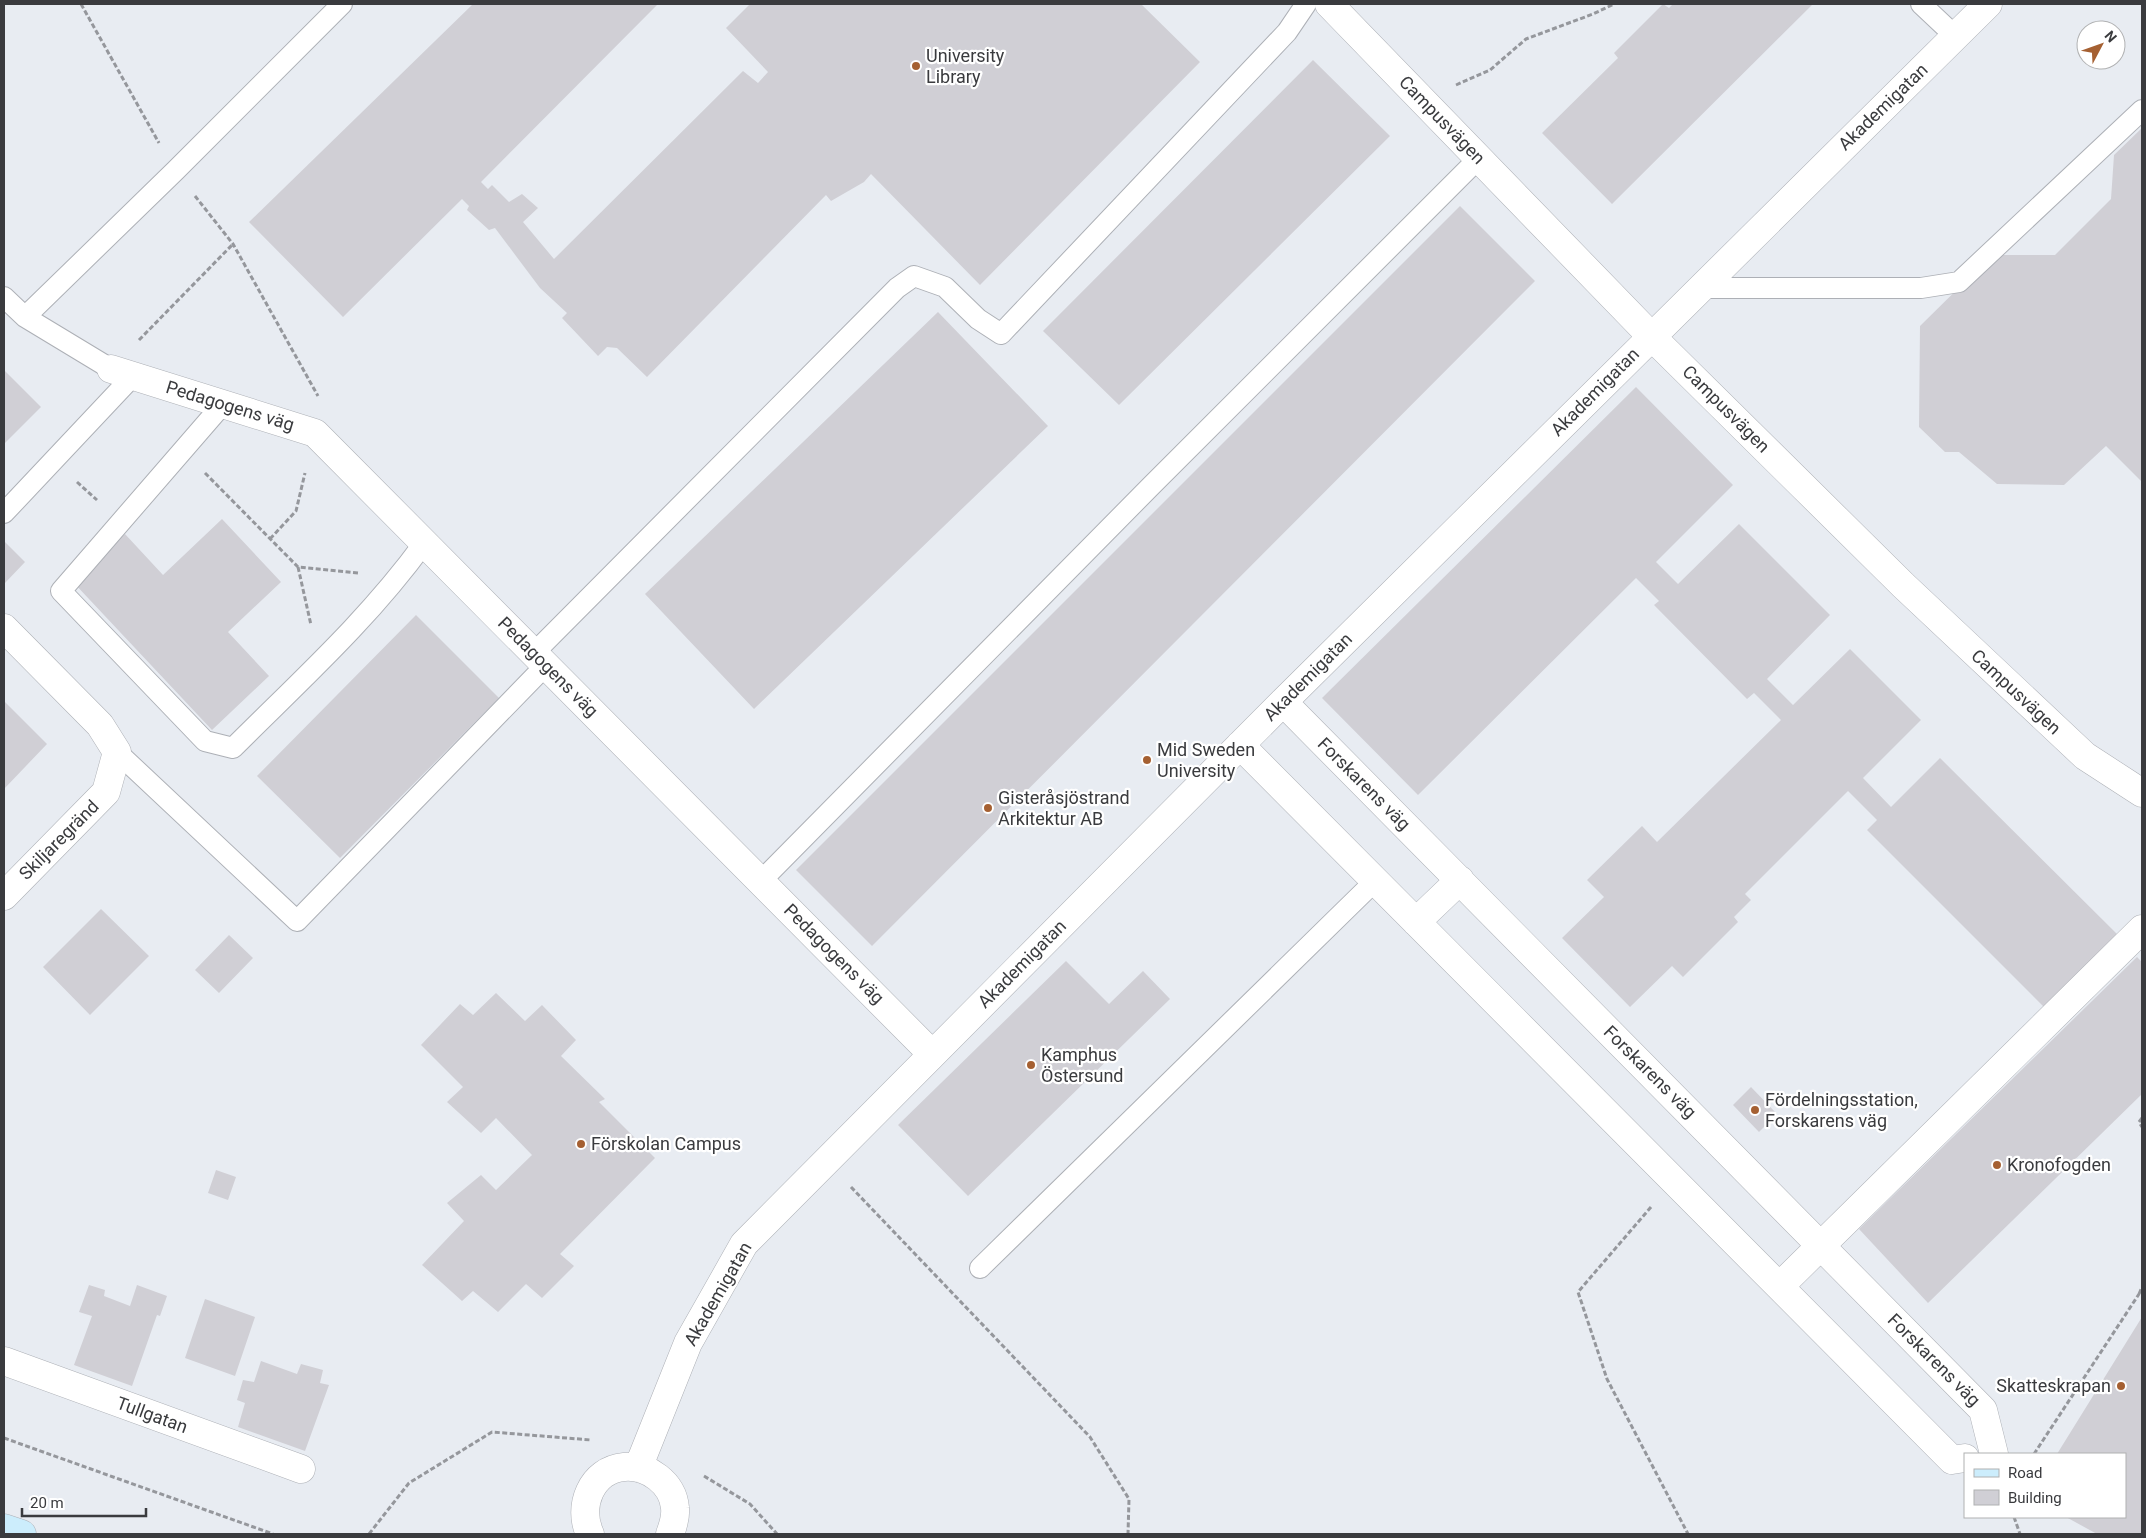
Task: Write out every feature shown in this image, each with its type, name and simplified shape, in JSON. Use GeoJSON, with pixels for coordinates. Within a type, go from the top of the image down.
{"type":"FeatureCollection","features":[{"type":"Feature","properties":{"kind":"main road"},"geometry":{"type":"LineString","coordinates":[[4,1528],[22,1534]]}},
{"type":"Feature","properties":{"kind":"street","name":"Campusvägen"},"geometry":{"type":"LineString","coordinates":[[1329,4],[1651,336],[1903,585],[2085,756],[2142,792]]}},
{"type":"Feature","properties":{"kind":"street","name":"Akademigatan"},"geometry":{"type":"LineString","coordinates":[[638,1468],[688,1343],[744,1244],[823,1162],[1283,702],[1699,288],[1988,4]]}},
{"type":"Feature","properties":{"kind":"street","name":"Pedagogens väg"},"geometry":{"type":"LineString","coordinates":[[122,373],[315,433],[932,1054]]}},
{"type":"Feature","properties":{"kind":"street"},"geometry":{"type":"LineString","coordinates":[[4,628],[100,725],[117,752]]}},
{"type":"Feature","properties":{"kind":"street","name":"Forskarens väg"},"geometry":{"type":"LineString","coordinates":[[1283,702],[1821,1244],[1983,1410],[1994,1453]]}},
{"type":"Feature","properties":{"kind":"street"},"geometry":{"type":"LineString","coordinates":[[1240,745],[1952,1460],[1964,1458]]}},
{"type":"Feature","properties":{"kind":"street","name":"Skiljaregränd"},"geometry":{"type":"LineString","coordinates":[[4,896],[106,792],[117,752]]}},
{"type":"Feature","properties":{"kind":"street"},"geometry":{"type":"LineString","coordinates":[[1416,922],[1460,880]]}},
{"type":"Feature","properties":{"kind":"street"},"geometry":{"type":"LineString","coordinates":[[1780,1286],[2142,929]]}},
{"type":"Feature","properties":{"kind":"street","name":"Tullgatan"},"geometry":{"type":"LineString","coordinates":[[4,1361],[301,1469]]}},
{"type":"Feature","properties":{"kind":"street"},"geometry":{"type":"LineString","coordinates":[[590,1534],[586,1526],[584,1511],[587,1496],[595,1482],[607,1473],[622,1467],[638,1468],[652,1473],[663,1481],[671,1494],[675,1508],[674,1522],[670,1534]]}},
{"type":"Feature","properties":{"kind":"lane"},"geometry":{"type":"LineString","coordinates":[[25,317],[176,171],[342,4]]}},
{"type":"Feature","properties":{"kind":"lane"},"geometry":{"type":"LineString","coordinates":[[117,752],[297,921],[540,659],[897,288],[914,276],[945,287],[978,319],[1001,334],[1287,32],[1306,4]]}},
{"type":"Feature","properties":{"kind":"lane"},"geometry":{"type":"LineString","coordinates":[[1922,4],[1955,36]]}},
{"type":"Feature","properties":{"kind":"lane"},"geometry":{"type":"LineString","coordinates":[[1699,288],[1921,288],[1959,282],[2142,110]]}},
{"type":"Feature","properties":{"kind":"lane"},"geometry":{"type":"LineString","coordinates":[[761,881],[1479,158]]}},
{"type":"Feature","properties":{"kind":"lane"},"geometry":{"type":"LineString","coordinates":[[4,297],[25,317],[122,373],[53,460],[4,513]]}},
{"type":"Feature","properties":{"kind":"lane"},"geometry":{"type":"LineString","coordinates":[[223,404],[61,591],[205,741],[232,748],[357,626],[400,577],[424,543]]}},
{"type":"Feature","properties":{"kind":"lane"},"geometry":{"type":"LineString","coordinates":[[980,1268],[1375,881]]}},
{"type":"Feature","properties":{"kind":"path"},"geometry":{"type":"LineString","coordinates":[[81,4],[176,171],[233,244],[320,400],[315,433],[296,511],[270,539]]}},
{"type":"Feature","properties":{"kind":"path"},"geometry":{"type":"LineString","coordinates":[[1428,106],[1449,88],[1490,70],[1526,39],[1594,14],[1614,4]]}},
{"type":"Feature","properties":{"kind":"path"},"geometry":{"type":"LineString","coordinates":[[122,373],[233,244]]}},
{"type":"Feature","properties":{"kind":"path"},"geometry":{"type":"LineString","coordinates":[[182,451],[298,567],[319,663]]}},
{"type":"Feature","properties":{"kind":"path"},"geometry":{"type":"LineString","coordinates":[[53,460],[121,522]]}},
{"type":"Feature","properties":{"kind":"path"},"geometry":{"type":"LineString","coordinates":[[298,567],[400,577]]}},
{"type":"Feature","properties":{"kind":"path"},"geometry":{"type":"LineString","coordinates":[[2142,1118],[2139,1122],[2142,1127]]}},
{"type":"Feature","properties":{"kind":"path"},"geometry":{"type":"LineString","coordinates":[[823,1162],[851,1186],[1090,1437],[1129,1499],[1128,1534]]}},
{"type":"Feature","properties":{"kind":"path"},"geometry":{"type":"LineString","coordinates":[[1674,1180],[1578,1292],[1607,1379],[1688,1534]]}},
{"type":"Feature","properties":{"kind":"path"},"geometry":{"type":"LineString","coordinates":[[2035,1453],[2141,1295],[2142,1288]]}},
{"type":"Feature","properties":{"kind":"path"},"geometry":{"type":"LineString","coordinates":[[4,1438],[273,1534]]}},
{"type":"Feature","properties":{"kind":"path"},"geometry":{"type":"LineString","coordinates":[[2014,1518],[2020,1534]]}},
{"type":"Feature","properties":{"kind":"building"},"geometry":{"type":"Polygon","coordinates":[[[473,4],[658,4],[481,182],[488,189],[492,185],[509,202],[522,194],[538,208],[523,222],[554,259],[743,71],[758,83],[768,72],[726,28],[750,4],[1141,4],[1200,62],[980,285],[871,174],[864,182],[831,201],[826,195],[647,377],[617,348],[607,347],[598,356],[562,318],[567,313],[540,288],[495,228],[489,230],[467,210],[469,206],[462,199],[343,317],[249,222],[473,4]]]}},
{"type":"Feature","properties":{"kind":"building"},"geometry":{"type":"Polygon","coordinates":[[[1663,4],[1669,8],[1673,4],[1813,4],[1612,204],[1542,133],[1618,58],[1614,53],[1663,4]]]}},
{"type":"Feature","properties":{"kind":"building"},"geometry":{"type":"Polygon","coordinates":[[[1313,60],[1390,136],[1119,405],[1043,331],[1313,60]]]}},
{"type":"Feature","properties":{"kind":"building"},"geometry":{"type":"Polygon","coordinates":[[[2142,128],[2142,482],[2106,446],[2064,485],[1997,484],[1959,452],[1945,452],[1919,427],[1920,326],[1992,255],[2055,255],[2111,199],[2114,155],[2142,128]]]}},
{"type":"Feature","properties":{"kind":"building"},"geometry":{"type":"Polygon","coordinates":[[[1460,206],[1535,281],[872,946],[796,870],[1460,206]]]}},
{"type":"Feature","properties":{"kind":"building"},"geometry":{"type":"Polygon","coordinates":[[[938,312],[1048,426],[754,709],[645,594],[938,312]]]}},
{"type":"Feature","properties":{"kind":"building"},"geometry":{"type":"Polygon","coordinates":[[[4,370],[41,407],[4,444],[4,370]]]}},
{"type":"Feature","properties":{"kind":"building"},"geometry":{"type":"Polygon","coordinates":[[[1636,387],[1733,485],[1656,562],[1678,584],[1739,524],[1830,615],[1767,679],[1793,705],[1850,649],[1921,720],[1863,778],[1891,807],[1940,758],[2117,934],[2045,1008],[1867,830],[1877,820],[1848,791],[1745,894],[1751,900],[1734,917],[1738,922],[1683,977],[1672,966],[1630,1007],[1562,938],[1604,897],[1587,880],[1642,826],[1657,842],[1781,720],[1754,693],[1747,699],[1654,605],[1659,601],[1636,578],[1418,795],[1322,698],[1636,387]]]}},
{"type":"Feature","properties":{"kind":"building"},"geometry":{"type":"Polygon","coordinates":[[[222,519],[281,582],[228,632],[269,676],[212,730],[73,582],[125,534],[163,575],[222,519]]]}},
{"type":"Feature","properties":{"kind":"building"},"geometry":{"type":"Polygon","coordinates":[[[4,541],[25,562],[5,583],[4,582],[4,541]]]}},
{"type":"Feature","properties":{"kind":"building"},"geometry":{"type":"Polygon","coordinates":[[[416,615],[499,698],[340,858],[257,776],[416,615]]]}},
{"type":"Feature","properties":{"kind":"building"},"geometry":{"type":"Polygon","coordinates":[[[4,701],[47,744],[4,789],[4,701]]]}},
{"type":"Feature","properties":{"kind":"building"},"geometry":{"type":"Polygon","coordinates":[[[101,909],[149,956],[90,1015],[43,967],[101,909]]]}},
{"type":"Feature","properties":{"kind":"building"},"geometry":{"type":"Polygon","coordinates":[[[229,935],[253,958],[219,993],[195,970],[229,935]]]}},
{"type":"Feature","properties":{"kind":"building","name":"Kronofogden"},"geometry":{"type":"Polygon","coordinates":[[[2137,957],[2142,962],[2142,1094],[1928,1303],[1859,1229],[2137,957]]]}},
{"type":"Feature","properties":{"kind":"building","name":"Kamphus Östersund"},"geometry":{"type":"Polygon","coordinates":[[[1066,961],[1109,1004],[1143,971],[1170,999],[968,1196],[898,1125],[1066,961]]]}},
{"type":"Feature","properties":{"kind":"building","name":"Förskolan Campus"},"geometry":{"type":"Polygon","coordinates":[[[496,993],[525,1021],[542,1005],[576,1040],[561,1056],[605,1099],[599,1102],[655,1158],[560,1254],[574,1266],[542,1298],[526,1284],[498,1312],[473,1291],[462,1301],[422,1265],[464,1221],[447,1203],[481,1175],[496,1190],[532,1155],[496,1118],[481,1133],[447,1102],[463,1087],[421,1045],[460,1004],[473,1015],[496,993]]]}},
{"type":"Feature","properties":{"kind":"building","name":"Fördelningsstation, Forskarens väg"},"geometry":{"type":"Polygon","coordinates":[[[1751,1087],[1777,1114],[1759,1132],[1733,1105],[1751,1087]]]}},
{"type":"Feature","properties":{"kind":"building"},"geometry":{"type":"Polygon","coordinates":[[[216,1170],[236,1177],[228,1200],[208,1193],[216,1170]]]}},
{"type":"Feature","properties":{"kind":"building"},"geometry":{"type":"Polygon","coordinates":[[[89,1285],[105,1290],[104,1296],[130,1306],[137,1285],[167,1296],[160,1316],[157,1315],[132,1386],[74,1365],[92,1316],[79,1312],[89,1285]]]}},
{"type":"Feature","properties":{"kind":"building"},"geometry":{"type":"Polygon","coordinates":[[[205,1299],[255,1317],[235,1376],[185,1358],[205,1299]]]}},
{"type":"Feature","properties":{"kind":"building","name":"Skatteskrapan"},"geometry":{"type":"Polygon","coordinates":[[[2142,1317],[2142,1534],[2097,1534],[2068,1518],[2126,1518],[2126,1453],[2058,1453],[2142,1317]]]}},
{"type":"Feature","properties":{"kind":"building"},"geometry":{"type":"Polygon","coordinates":[[[261,1361],[297,1374],[301,1364],[323,1370],[320,1383],[329,1385],[305,1451],[238,1427],[245,1403],[237,1400],[243,1380],[254,1382],[261,1361]]]}},
{"type":"Feature","properties":{"kind":"place","name":"University Library"},"geometry":{"type":"Point","coordinates":[916,66]}},
{"type":"Feature","properties":{"kind":"place","name":"Mid Sweden University"},"geometry":{"type":"Point","coordinates":[1147,760]}},
{"type":"Feature","properties":{"kind":"place","name":"Gisteråsjöstrand Arkitektur AB"},"geometry":{"type":"Point","coordinates":[988,808]}},
{"type":"Feature","properties":{"kind":"place","name":"Kamphus Östersund"},"geometry":{"type":"Point","coordinates":[1031,1065]}},
{"type":"Feature","properties":{"kind":"place","name":"Fördelningsstation, Forskarens väg"},"geometry":{"type":"Point","coordinates":[1755,1110]}},
{"type":"Feature","properties":{"kind":"place","name":"Förskolan Campus"},"geometry":{"type":"Point","coordinates":[581,1144]}},
{"type":"Feature","properties":{"kind":"place","name":"Kronofogden"},"geometry":{"type":"Point","coordinates":[1997,1165]}},
{"type":"Feature","properties":{"kind":"place","name":"Skatteskrapan"},"geometry":{"type":"Point","coordinates":[2121,1386]}}]}
